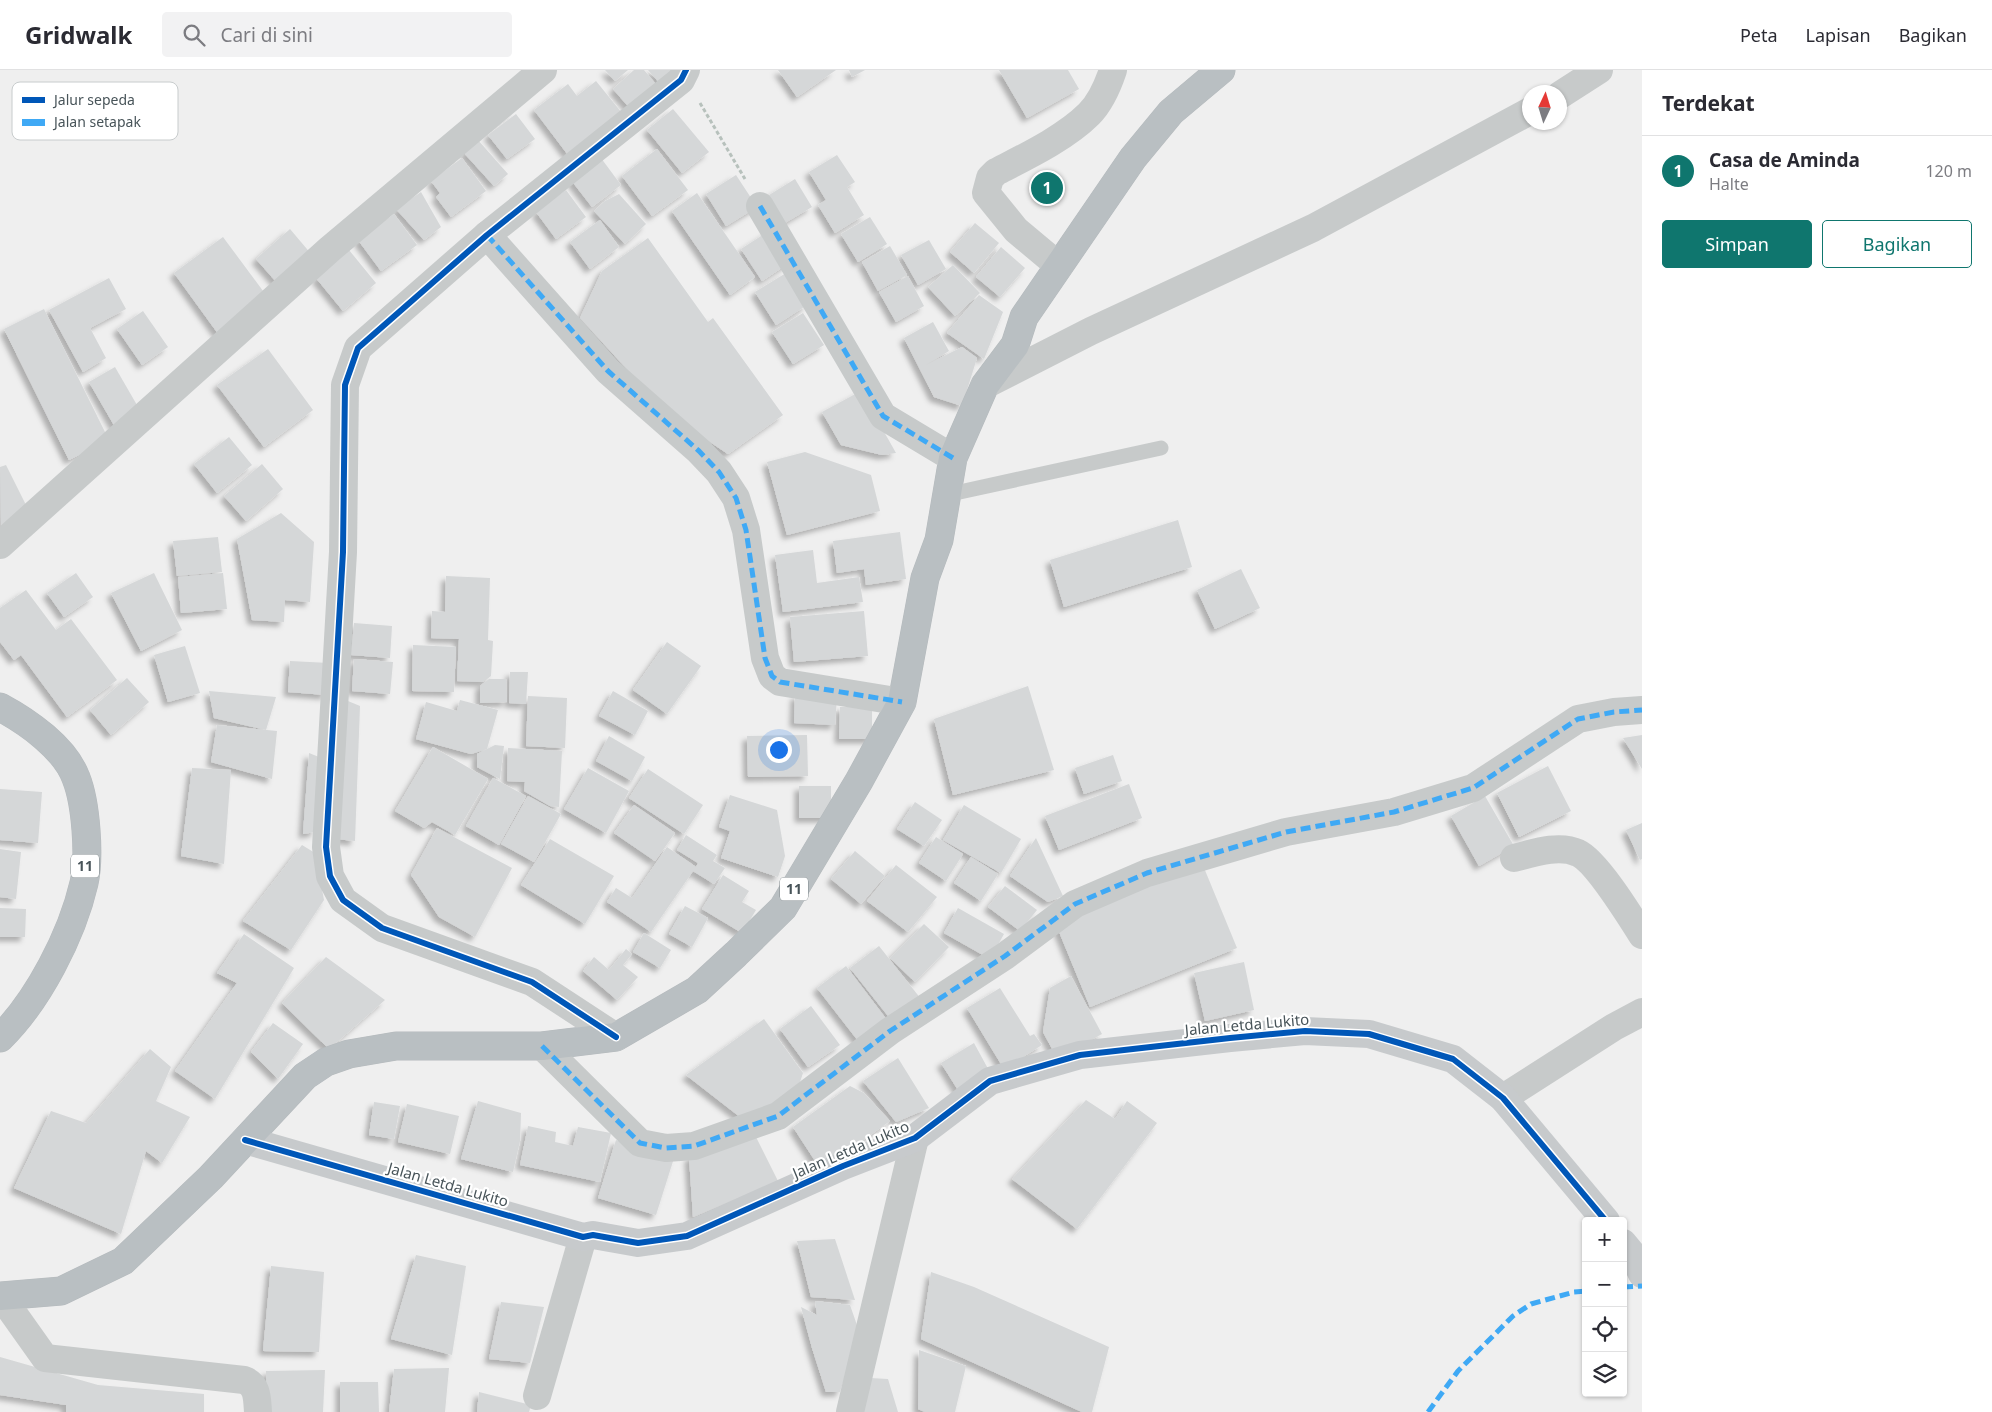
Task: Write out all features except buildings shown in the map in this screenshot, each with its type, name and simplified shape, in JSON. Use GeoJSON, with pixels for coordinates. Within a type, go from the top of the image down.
{"type":"FeatureCollection","features":[{"type":"Feature","properties":{"kind":"highway","name":"11"},"geometry":{"type":"LineString","coordinates":[[0,1296],[61,1291],[123,1261],[211,1177],[305,1076],[326,1062],[348,1054],[396,1046],[542,1046],[616,1037],[697,990],[783,908],[845,806],[902,702],[925,578],[938,540],[953,458],[985,386],[1015,345],[1024,317],[1133,158],[1171,112],[1221,70]]}},
{"type":"Feature","properties":{"kind":"highway","name":"11"},"geometry":{"type":"LineString","coordinates":[[0,707],[38,731],[60,752],[76,778],[87,825],[85,882],[72,926],[35,996],[0,1038]]}},
{"type":"Feature","properties":{"kind":"street"},"geometry":{"type":"LineString","coordinates":[[0,545],[330,249],[543,70]]}},
{"type":"Feature","properties":{"kind":"street"},"geometry":{"type":"LineString","coordinates":[[1059,266],[1016,230],[986,193],[990,178],[996,172],[1052,142],[1090,114],[1108,85],[1113,70]]}},
{"type":"Feature","properties":{"kind":"street"},"geometry":{"type":"LineString","coordinates":[[1567,91],[1599,70]]}},
{"type":"Feature","properties":{"kind":"street"},"geometry":{"type":"LineString","coordinates":[[616,1037],[532,982],[382,928],[343,900],[330,876],[326,847],[343,552],[345,385],[358,348],[487,235],[681,80],[685,73]]}},
{"type":"Feature","properties":{"kind":"street"},"geometry":{"type":"LineString","coordinates":[[985,386],[1090,331],[1313,228],[1522,115]]}},
{"type":"Feature","properties":{"kind":"street"},"geometry":{"type":"LineString","coordinates":[[760,206],[884,416],[953,458]]}},
{"type":"Feature","properties":{"kind":"street"},"geometry":{"type":"LineString","coordinates":[[487,235],[608,371],[699,452],[719,472],[736,498],[746,530],[765,658],[772,676],[780,682],[902,702]]}},
{"type":"Feature","properties":{"kind":"street"},"geometry":{"type":"LineString","coordinates":[[542,1046],[640,1143],[666,1148],[694,1146],[778,1116],[890,1031],[1005,956],[1075,904],[1147,873],[1286,832],[1394,812],[1473,788],[1578,719],[1614,712],[1642,710]]}},
{"type":"Feature","properties":{"kind":"street"},"geometry":{"type":"LineString","coordinates":[[1514,858],[1536,852],[1561,849],[1578,853],[1591,863],[1642,935]]}},
{"type":"Feature","properties":{"kind":"street"},"geometry":{"type":"LineString","coordinates":[[1504,1098],[1614,1027],[1642,1012]]}},
{"type":"Feature","properties":{"kind":"street","name":"Jalan Letda Lukito"},"geometry":{"type":"LineString","coordinates":[[245,1140],[583,1237],[593,1235],[638,1243],[686,1236],[843,1166],[915,1138],[990,1081],[1080,1055],[1305,1031],[1369,1034],[1453,1059],[1504,1098],[1603,1217]]}},
{"type":"Feature","properties":{"kind":"street"},"geometry":{"type":"LineString","coordinates":[[850,1412],[915,1138]]}},
{"type":"Feature","properties":{"kind":"street"},"geometry":{"type":"LineString","coordinates":[[537,1396],[583,1237]]}},
{"type":"Feature","properties":{"kind":"street"},"geometry":{"type":"LineString","coordinates":[[0,1296],[45,1358],[244,1380],[251,1383],[255,1388],[258,1412]]}},
{"type":"Feature","properties":{"kind":"lane"},"geometry":{"type":"LineString","coordinates":[[946,495],[1161,448]]}},
{"type":"Feature","properties":{"kind":"path"},"geometry":{"type":"LineString","coordinates":[[685,73],[760,206]]}},
{"type":"Feature","properties":{"kind":"marked path"},"geometry":{"type":"LineString","coordinates":[[760,206],[883,416],[953,458]]}},
{"type":"Feature","properties":{"kind":"marked path"},"geometry":{"type":"LineString","coordinates":[[487,235],[608,371],[699,451],[719,472],[736,498],[746,530],[765,658],[772,676],[780,682],[902,702]]}},
{"type":"Feature","properties":{"kind":"marked path"},"geometry":{"type":"LineString","coordinates":[[542,1046],[640,1143],[666,1148],[694,1146],[778,1116],[890,1031],[1005,956],[1075,904],[1147,873],[1286,832],[1394,812],[1473,788],[1578,719],[1614,712],[1642,710]]}},
{"type":"Feature","properties":{"kind":"marked path"},"geometry":{"type":"LineString","coordinates":[[1627,1287],[1642,1286]]}},
{"type":"Feature","properties":{"kind":"marked path"},"geometry":{"type":"LineString","coordinates":[[1428,1412],[1458,1371],[1513,1316],[1531,1304],[1582,1291]]}},
{"type":"Feature","properties":{"kind":"cycle path"},"geometry":{"type":"LineString","coordinates":[[616,1037],[532,982],[382,928],[343,900],[330,876],[326,847],[343,552],[345,385],[358,348],[487,235],[681,80],[686,70]]}},
{"type":"Feature","properties":{"kind":"cycle path"},"geometry":{"type":"LineString","coordinates":[[245,1140],[583,1237],[593,1235],[638,1243],[687,1236],[843,1166],[915,1138],[990,1081],[1080,1055],[1305,1031],[1369,1034],[1453,1059],[1503,1098],[1603,1217]]}},
{"type":"Feature","properties":{"kind":"place","name":"Casa de Aminda"},"geometry":{"type":"Point","coordinates":[1047,188]}}]}
